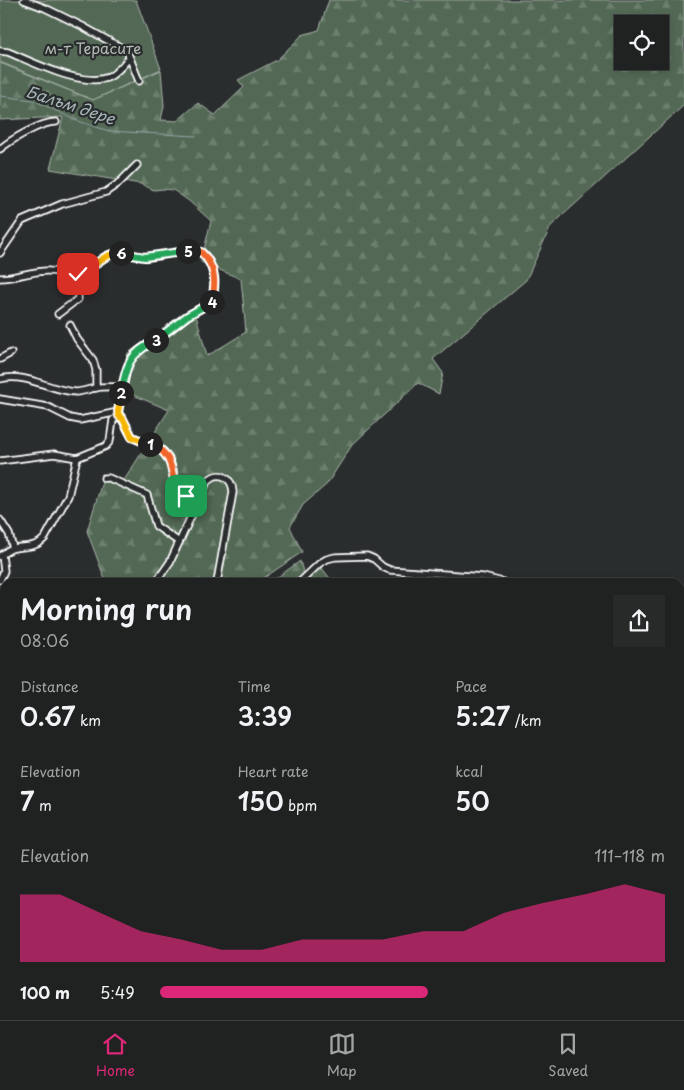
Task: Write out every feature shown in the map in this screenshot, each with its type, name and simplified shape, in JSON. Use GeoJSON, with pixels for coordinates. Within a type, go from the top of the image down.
{"type":"FeatureCollection","features":[{"type":"Feature","properties":{"kind":"street"},"geometry":{"type":"LineString","coordinates":[[24,0],[82,26],[127,51],[139,82]]}},
{"type":"Feature","properties":{"kind":"street"},"geometry":{"type":"LineString","coordinates":[[0,51],[8,52],[78,79],[110,77],[129,58]]}},
{"type":"Feature","properties":{"kind":"street"},"geometry":{"type":"LineString","coordinates":[[0,149],[8,142],[46,123],[56,122]]}},
{"type":"Feature","properties":{"kind":"street"},"geometry":{"type":"LineString","coordinates":[[0,253],[22,221],[62,204],[106,192],[119,183],[136,165]]}},
{"type":"Feature","properties":{"kind":"street"},"geometry":{"type":"LineString","coordinates":[[0,278],[49,270],[73,274],[83,273],[102,258],[112,254],[122,253],[145,257],[190,251],[201,252],[206,256],[214,271],[215,279],[212,302],[187,316],[132,357],[122,387],[119,414],[113,419],[110,441],[106,446],[78,458],[54,454],[0,461]]}},
{"type":"Feature","properties":{"kind":"street"},"geometry":{"type":"LineString","coordinates":[[58,314],[78,299],[78,290],[73,274]]}},
{"type":"Feature","properties":{"kind":"street"},"geometry":{"type":"LineString","coordinates":[[70,325],[77,339],[93,360],[96,370],[96,388]]}},
{"type":"Feature","properties":{"kind":"street"},"geometry":{"type":"LineString","coordinates":[[0,359],[11,353]]}},
{"type":"Feature","properties":{"kind":"street"},"geometry":{"type":"LineString","coordinates":[[0,379],[12,377],[27,379],[60,390],[78,392],[96,388],[122,387]]}},
{"type":"Feature","properties":{"kind":"street"},"geometry":{"type":"LineString","coordinates":[[0,399],[48,407],[70,418],[80,420],[119,414]]}},
{"type":"Feature","properties":{"kind":"street"},"geometry":{"type":"LineString","coordinates":[[119,414],[132,437],[163,450],[173,470],[175,487],[178,491],[190,497],[202,491]]}},
{"type":"Feature","properties":{"kind":"street"},"geometry":{"type":"LineString","coordinates":[[1,578],[4,571],[1,556],[13,548],[35,546],[45,538],[68,496],[78,458]]}},
{"type":"Feature","properties":{"kind":"street"},"geometry":{"type":"LineString","coordinates":[[159,578],[179,542],[202,491],[210,478],[218,475],[226,477],[232,485],[233,492],[218,578]]}},
{"type":"Feature","properties":{"kind":"street"},"geometry":{"type":"LineString","coordinates":[[104,478],[109,478],[147,495],[156,526],[179,542]]}},
{"type":"Feature","properties":{"kind":"street"},"geometry":{"type":"LineString","coordinates":[[0,520],[13,548]]}},
{"type":"Feature","properties":{"kind":"street"},"geometry":{"type":"LineString","coordinates":[[304,578],[327,558],[367,556],[390,570],[487,578]]}},
{"type":"Feature","properties":{"kind":"green space","name":"м-т Терасите"},"geometry":{"type":"Polygon","coordinates":[[[0,0],[136,0],[161,69],[93,100],[0,62],[0,0]]]}},
{"type":"Feature","properties":{"kind":"green space"},"geometry":{"type":"Polygon","coordinates":[[[329,0],[684,0],[684,105],[551,226],[526,280],[433,359],[443,373],[439,394],[418,383],[352,445],[327,484],[303,505],[290,527],[302,552],[264,578],[105,578],[87,531],[102,482],[123,482],[169,410],[119,389],[128,353],[194,308],[207,356],[246,332],[241,279],[201,262],[211,221],[189,201],[173,190],[154,190],[141,184],[50,169],[63,117],[0,120],[0,63],[93,100],[161,70],[164,106],[161,120],[177,121],[198,103],[215,115],[244,87],[238,80],[277,60],[302,35],[319,30],[329,0]]]}},
{"type":"Feature","properties":{"kind":"green space"},"geometry":{"type":"Polygon","coordinates":[[[300,561],[305,578],[277,578],[300,561]]]}},
{"type":"Feature","properties":{"kind":"green space"},"geometry":{"type":"Polygon","coordinates":[[[321,567],[330,578],[306,578],[321,567]]]}},
{"type":"Feature","properties":{"kind":"waterway","name":"Балъм дере"},"geometry":{"type":"LineString","coordinates":[[0,96],[33,100],[78,121],[109,131],[196,136]]}},
{"type":"Feature","properties":{"kind":"route"},"geometry":{"type":"LineString","coordinates":[[78,274],[83,273],[102,258],[112,254],[122,253],[145,257],[190,251],[201,252],[206,256],[214,271],[215,279],[212,302],[187,316],[132,357],[122,387],[118,412],[132,437],[163,450],[173,470],[175,487],[186,496]]}}]}
